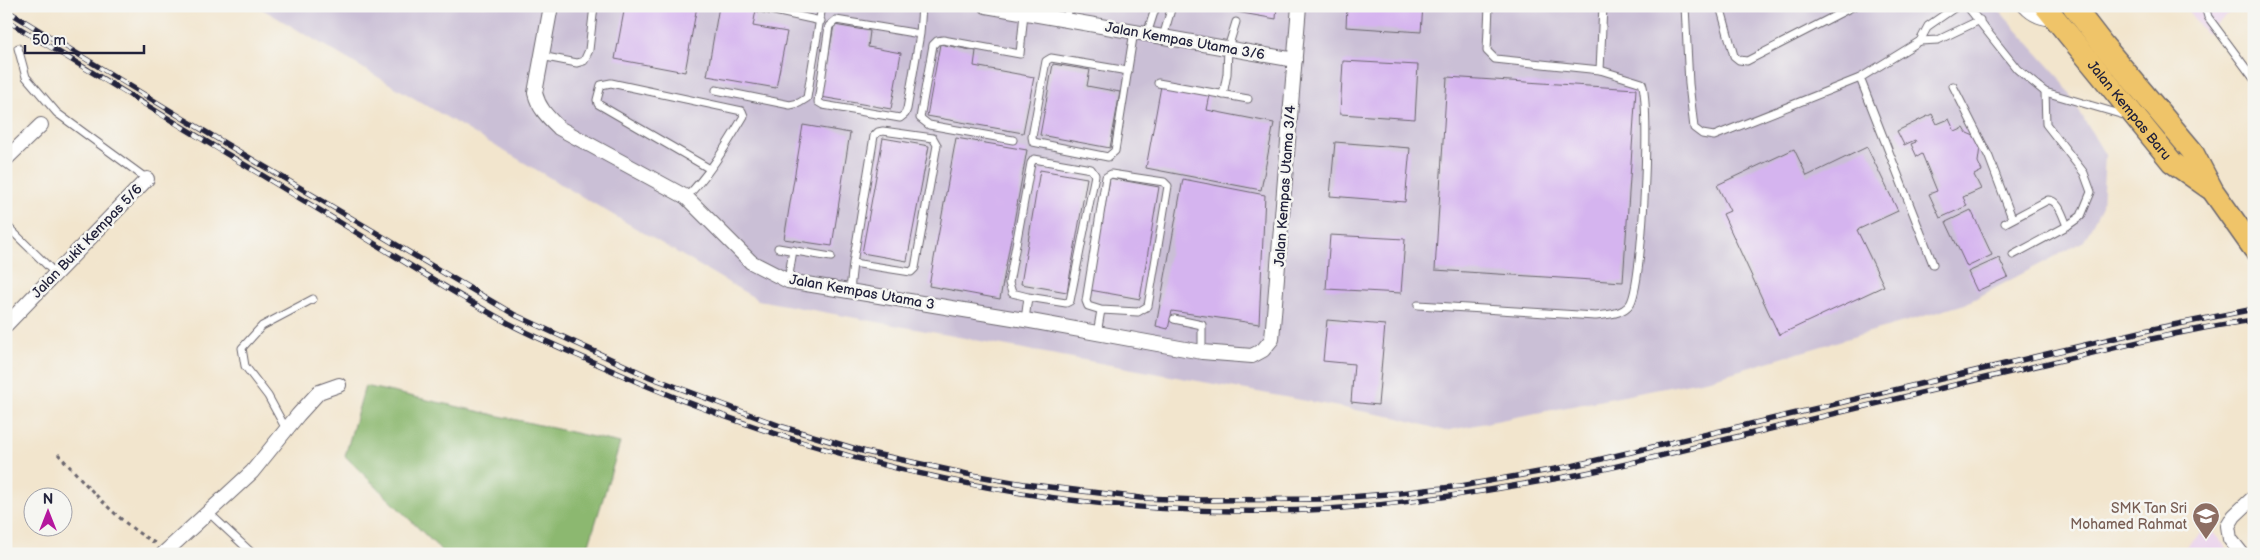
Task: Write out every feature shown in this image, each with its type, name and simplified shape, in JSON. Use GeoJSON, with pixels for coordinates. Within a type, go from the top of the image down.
{"type":"FeatureCollection","features":[{"type":"Feature","properties":{"kind":"main road","name":"Jalan Kempas Baru"},"geometry":{"type":"LineString","coordinates":[[2073,6],[2192,151],[2214,191],[2254,249]]}},
{"type":"Feature","properties":{"kind":"main road"},"geometry":{"type":"LineString","coordinates":[[2079,6],[2104,46]]}},
{"type":"Feature","properties":{"kind":"main road","name":"Jalan Kempas Baru"},"geometry":{"type":"LineString","coordinates":[[2050,12],[2134,118],[2172,162],[2214,191]]}},
{"type":"Feature","properties":{"kind":"street","name":"Jalan Kempas Utama 3"},"geometry":{"type":"LineString","coordinates":[[551,6],[540,56],[535,93],[538,105],[559,128],[686,197],[752,262],[788,281],[1025,320],[1202,352],[1252,356]]}},
{"type":"Feature","properties":{"kind":"street","name":"Jalan Kempas Utama 3/6"},"geometry":{"type":"LineString","coordinates":[[988,6],[1295,60]]}},
{"type":"Feature","properties":{"kind":"street","name":"Jalan Kempas Utama 3/4"},"geometry":{"type":"LineString","coordinates":[[1252,356],[1262,350],[1272,339],[1299,6]]}},
{"type":"Feature","properties":{"kind":"street","name":"Jalan Kempas Baru"},"geometry":{"type":"LineString","coordinates":[[2025,6],[2031,13],[2042,18],[2050,12]]}},
{"type":"Feature","properties":{"kind":"street"},"geometry":{"type":"LineString","coordinates":[[6,159],[41,125]]}},
{"type":"Feature","properties":{"kind":"street","name":"Jalan Bukit Kempas 5/6"},"geometry":{"type":"LineString","coordinates":[[6,325],[147,179]]}},
{"type":"Feature","properties":{"kind":"street"},"geometry":{"type":"LineString","coordinates":[[164,552],[252,472],[286,429],[319,392],[339,385]]}},
{"type":"Feature","properties":{"kind":"street"},"geometry":{"type":"LineString","coordinates":[[2242,554],[2230,539],[2228,526],[2234,516],[2254,498]]}},
{"type":"Feature","properties":{"kind":"lane"},"geometry":{"type":"LineString","coordinates":[[540,56],[578,63],[584,61],[589,50],[594,6]]}},
{"type":"Feature","properties":{"kind":"lane"},"geometry":{"type":"LineString","coordinates":[[751,6],[821,21]]}},
{"type":"Feature","properties":{"kind":"lane"},"geometry":{"type":"LineString","coordinates":[[716,90],[790,105],[807,98],[822,6]]}},
{"type":"Feature","properties":{"kind":"lane"},"geometry":{"type":"LineString","coordinates":[[920,34],[836,20],[830,26],[818,102],[823,105],[900,118],[905,114],[920,34],[922,6]]}},
{"type":"Feature","properties":{"kind":"lane"},"geometry":{"type":"LineString","coordinates":[[1065,20],[1070,6]]}},
{"type":"Feature","properties":{"kind":"lane"},"geometry":{"type":"LineString","coordinates":[[1163,37],[1172,6]]}},
{"type":"Feature","properties":{"kind":"lane"},"geometry":{"type":"LineString","coordinates":[[1418,305],[1595,316],[1618,313],[1630,304],[1636,290],[1645,194],[1645,90],[1642,83],[1600,70],[1495,59],[1488,51],[1489,6]]}},
{"type":"Feature","properties":{"kind":"lane"},"geometry":{"type":"LineString","coordinates":[[1600,70],[1603,6]]}},
{"type":"Feature","properties":{"kind":"lane"},"geometry":{"type":"LineString","coordinates":[[1685,6],[1689,84],[1694,128],[1702,134],[1714,136],[1860,78],[1920,41],[1938,40],[1980,20]]}},
{"type":"Feature","properties":{"kind":"lane"},"geometry":{"type":"LineString","coordinates":[[1720,6],[1734,56],[1740,60],[1747,61],[1854,6]]}},
{"type":"Feature","properties":{"kind":"lane"},"geometry":{"type":"LineString","coordinates":[[1920,41],[1928,26],[1957,6]]}},
{"type":"Feature","properties":{"kind":"lane"},"geometry":{"type":"LineString","coordinates":[[1967,6],[2017,69],[2045,92],[2134,118]]}},
{"type":"Feature","properties":{"kind":"lane"},"geometry":{"type":"LineString","coordinates":[[2205,6],[2208,17],[2254,79]]}},
{"type":"Feature","properties":{"kind":"lane"},"geometry":{"type":"LineString","coordinates":[[1128,71],[1051,58],[1046,61],[1032,137],[1033,142],[1108,157],[1112,155],[1115,151],[1128,71],[1140,33],[1153,7]]}},
{"type":"Feature","properties":{"kind":"lane"},"geometry":{"type":"LineString","coordinates":[[1013,140],[929,125],[920,118],[933,45],[937,41],[943,40],[1020,54],[1024,13]]}},
{"type":"Feature","properties":{"kind":"lane"},"geometry":{"type":"LineString","coordinates":[[1223,95],[1227,74],[1228,48],[1236,22]]}},
{"type":"Feature","properties":{"kind":"lane"},"geometry":{"type":"LineString","coordinates":[[18,48],[26,77],[57,113],[147,179]]}},
{"type":"Feature","properties":{"kind":"lane"},"geometry":{"type":"LineString","coordinates":[[1860,78],[1933,264]]}},
{"type":"Feature","properties":{"kind":"lane"},"geometry":{"type":"LineString","coordinates":[[686,197],[710,169],[744,116],[742,111],[611,83],[601,85],[597,100],[598,104],[710,169]]}},
{"type":"Feature","properties":{"kind":"lane"},"geometry":{"type":"LineString","coordinates":[[1158,83],[1248,99]]}},
{"type":"Feature","properties":{"kind":"lane"},"geometry":{"type":"LineString","coordinates":[[1953,86],[1988,158],[2012,218]]}},
{"type":"Feature","properties":{"kind":"lane"},"geometry":{"type":"LineString","coordinates":[[2013,255],[2067,226],[2081,216],[2091,192],[2084,173],[2046,124],[2045,92]]}},
{"type":"Feature","properties":{"kind":"lane"},"geometry":{"type":"LineString","coordinates":[[850,290],[854,263],[874,136],[878,132],[883,131],[933,138],[937,145],[915,268],[911,272],[854,263]]}},
{"type":"Feature","properties":{"kind":"lane"},"geometry":{"type":"LineString","coordinates":[[1034,159],[1091,168],[1095,175],[1070,301],[1066,303],[1028,297],[1012,292],[1010,283],[1031,163],[1034,159]]}},
{"type":"Feature","properties":{"kind":"lane"},"geometry":{"type":"LineString","coordinates":[[1111,174],[1164,182],[1168,186],[1148,306],[1138,312],[1101,310],[1088,306],[1086,301],[1106,177],[1111,174]]}},
{"type":"Feature","properties":{"kind":"lane"},"geometry":{"type":"LineString","coordinates":[[2005,223],[2048,200],[2052,200],[2056,203],[2067,226]]}},
{"type":"Feature","properties":{"kind":"lane"},"geometry":{"type":"LineString","coordinates":[[6,225],[56,274]]}},
{"type":"Feature","properties":{"kind":"lane"},"geometry":{"type":"LineString","coordinates":[[778,248],[831,256]]}},
{"type":"Feature","properties":{"kind":"lane"},"geometry":{"type":"LineString","coordinates":[[788,281],[793,250]]}},
{"type":"Feature","properties":{"kind":"lane"},"geometry":{"type":"LineString","coordinates":[[1025,320],[1028,297]]}},
{"type":"Feature","properties":{"kind":"lane"},"geometry":{"type":"LineString","coordinates":[[286,429],[268,396],[245,366],[242,348],[262,326],[313,299]]}},
{"type":"Feature","properties":{"kind":"lane"},"geometry":{"type":"LineString","coordinates":[[1097,334],[1101,310]]}},
{"type":"Feature","properties":{"kind":"lane"},"geometry":{"type":"LineString","coordinates":[[1174,318],[1202,325],[1202,352]]}},
{"type":"Feature","properties":{"kind":"lane"},"geometry":{"type":"LineString","coordinates":[[208,512],[253,554]]}},
{"type":"Feature","properties":{"kind":"path"},"geometry":{"type":"LineString","coordinates":[[58,454],[112,511],[164,552]]}},
{"type":"Feature","properties":{"kind":"shaded area"},"geometry":{"type":"Polygon","coordinates":[[[257,6],[1995,6],[2060,78],[2105,155],[2102,206],[2084,241],[1965,304],[1710,379],[1445,431],[1399,418],[758,300],[257,6]]]}},
{"type":"Feature","properties":{"kind":"shaded area"},"geometry":{"type":"Polygon","coordinates":[[[2184,6],[2237,6],[2206,34],[2184,6]]]}},
{"type":"Feature","properties":{"kind":"shaded area","name":"SMK Tan Sri Mohamed Rahmat"},"geometry":{"type":"Polygon","coordinates":[[[2207,526],[2232,554],[2179,554],[2207,526]]]}},
{"type":"Feature","properties":{"kind":"green space"},"geometry":{"type":"Polygon","coordinates":[[[365,386],[620,443],[586,554],[445,554],[345,456],[365,386]]]}},
{"type":"Feature","properties":{"kind":"building"},"geometry":{"type":"Polygon","coordinates":[[[625,6],[659,9],[659,6],[697,6],[685,72],[615,59],[625,6]]]}},
{"type":"Feature","properties":{"kind":"building"},"geometry":{"type":"Polygon","coordinates":[[[719,6],[735,6],[756,10],[753,26],[787,32],[776,88],[707,76],[719,6]]]}},
{"type":"Feature","properties":{"kind":"building"},"geometry":{"type":"Polygon","coordinates":[[[1277,6],[1276,19],[1208,7],[1277,6]]]}},
{"type":"Feature","properties":{"kind":"building"},"geometry":{"type":"Polygon","coordinates":[[[1347,6],[1423,6],[1421,32],[1346,27],[1347,6]]]}},
{"type":"Feature","properties":{"kind":"building"},"geometry":{"type":"Polygon","coordinates":[[[834,25],[870,31],[868,47],[901,53],[891,109],[821,97],[834,25]]]}},
{"type":"Feature","properties":{"kind":"building"},"geometry":{"type":"Polygon","coordinates":[[[940,44],[976,51],[974,66],[1034,77],[1023,133],[927,116],[940,44]]]}},
{"type":"Feature","properties":{"kind":"building"},"geometry":{"type":"Polygon","coordinates":[[[1343,61],[1418,65],[1415,119],[1340,114],[1343,61]]]}},
{"type":"Feature","properties":{"kind":"building"},"geometry":{"type":"Polygon","coordinates":[[[1053,64],[1090,70],[1087,86],[1120,92],[1110,148],[1040,135],[1053,64]]]}},
{"type":"Feature","properties":{"kind":"building"},"geometry":{"type":"Polygon","coordinates":[[[1447,77],[1636,89],[1623,282],[1435,270],[1447,77]]]}},
{"type":"Feature","properties":{"kind":"building"},"geometry":{"type":"Polygon","coordinates":[[[1161,86],[1210,95],[1207,110],[1274,123],[1261,190],[1146,168],[1161,86]]]}},
{"type":"Feature","properties":{"kind":"building"},"geometry":{"type":"Polygon","coordinates":[[[1932,114],[1937,124],[1949,119],[1955,132],[1964,128],[1967,133],[1974,136],[1980,147],[1978,162],[1982,171],[1974,175],[1981,189],[1963,197],[1967,206],[1940,218],[1929,194],[1937,191],[1922,154],[1917,157],[1911,144],[1916,142],[1915,140],[1904,145],[1897,131],[1932,114]]]}},
{"type":"Feature","properties":{"kind":"building"},"geometry":{"type":"Polygon","coordinates":[[[803,125],[850,133],[832,246],[784,239],[803,125]]]}},
{"type":"Feature","properties":{"kind":"building"},"geometry":{"type":"Polygon","coordinates":[[[883,138],[929,146],[907,261],[862,253],[883,138]]]}},
{"type":"Feature","properties":{"kind":"building"},"geometry":{"type":"Polygon","coordinates":[[[956,138],[1027,150],[1000,299],[929,286],[956,138]]]}},
{"type":"Feature","properties":{"kind":"building"},"geometry":{"type":"Polygon","coordinates":[[[1335,142],[1410,148],[1405,202],[1330,196],[1335,142]]]}},
{"type":"Feature","properties":{"kind":"building"},"geometry":{"type":"Polygon","coordinates":[[[1867,147],[1898,211],[1857,230],[1884,286],[1779,335],[1723,214],[1730,211],[1717,185],[1794,149],[1807,176],[1867,147]]]}},
{"type":"Feature","properties":{"kind":"building"},"geometry":{"type":"Polygon","coordinates":[[[1040,170],[1087,178],[1067,292],[1021,284],[1040,170]]]}},
{"type":"Feature","properties":{"kind":"building"},"geometry":{"type":"Polygon","coordinates":[[[1110,178],[1159,187],[1140,299],[1090,290],[1110,178]]]}},
{"type":"Feature","properties":{"kind":"building"},"geometry":{"type":"Polygon","coordinates":[[[1183,179],[1265,195],[1259,324],[1172,311],[1168,329],[1156,326],[1183,179]]]}},
{"type":"Feature","properties":{"kind":"building"},"geometry":{"type":"Polygon","coordinates":[[[1971,210],[1992,255],[1967,267],[1946,222],[1971,210]]]}},
{"type":"Feature","properties":{"kind":"building"},"geometry":{"type":"Polygon","coordinates":[[[1330,235],[1405,239],[1401,293],[1326,289],[1330,235]]]}},
{"type":"Feature","properties":{"kind":"building"},"geometry":{"type":"Polygon","coordinates":[[[1999,258],[2008,277],[1977,291],[1968,272],[1999,258]]]}},
{"type":"Feature","properties":{"kind":"building"},"geometry":{"type":"Polygon","coordinates":[[[1327,320],[1385,325],[1378,405],[1351,402],[1354,364],[1323,361],[1327,320]]]}},
{"type":"Feature","properties":{"kind":"railway"},"geometry":{"type":"LineString","coordinates":[[6,10],[184,119],[515,315],[650,377],[783,427],[866,452],[967,474],[1024,484],[1141,498],[1200,500],[1325,499],[1461,486],[1572,466],[2153,329],[2254,309]]}},
{"type":"Feature","properties":{"kind":"railway"},"geometry":{"type":"LineString","coordinates":[[6,20],[450,290],[540,339],[682,400],[770,432],[861,459],[953,481],[1046,497],[1140,507],[1234,511],[1328,509],[1388,504],[1447,496],[1606,469],[2136,343],[2254,320]]}},
{"type":"Feature","properties":{"kind":"place","name":"SMK Tan Sri Mohamed Rahmat"},"geometry":{"type":"Point","coordinates":[2206,540]}}]}
